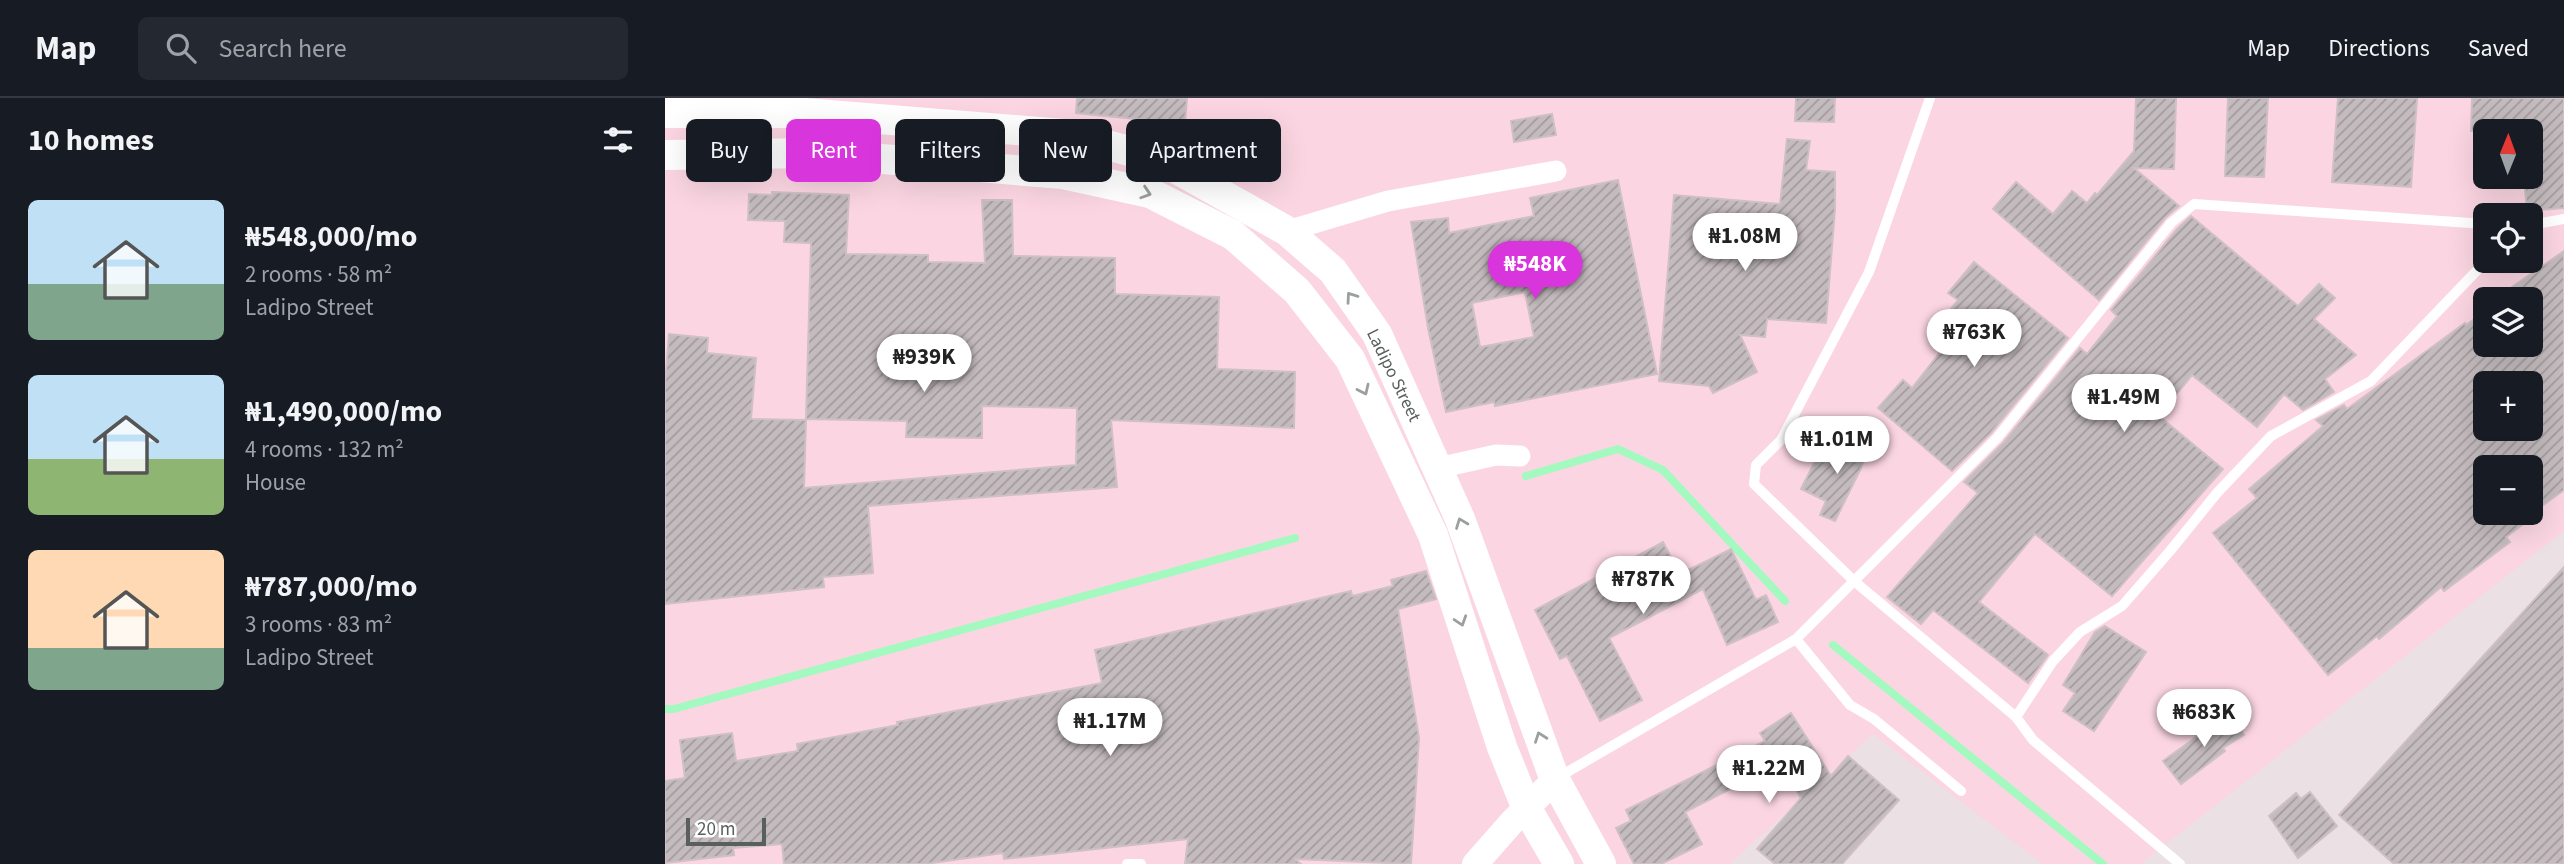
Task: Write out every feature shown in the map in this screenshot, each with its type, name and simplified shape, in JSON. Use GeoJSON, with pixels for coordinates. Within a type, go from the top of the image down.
{"type":"FeatureCollection","features":[{"type":"Feature","properties":{"kind":"main road","name":"Ladipo Street"},"geometry":{"type":"LineString","coordinates":[[665,113],[804,113],[1065,134],[1159,159],[1287,231],[1333,271],[1377,334],[1460,519],[1555,779],[1601,864]]}},
{"type":"Feature","properties":{"kind":"main road","name":"Ladipo Street"},"geometry":{"type":"LineString","coordinates":[[665,155],[810,153],[1063,174],[1150,193],[1233,235],[1297,291],[1350,359],[1433,535],[1502,747],[1527,808],[1559,864]]}},
{"type":"Feature","properties":{"kind":"street"},"geometry":{"type":"LineString","coordinates":[[1287,231],[1388,201],[1556,171]]}},
{"type":"Feature","properties":{"kind":"street"},"geometry":{"type":"LineString","coordinates":[[1438,468],[1496,455],[1520,456]]}},
{"type":"Feature","properties":{"kind":"street"},"geometry":{"type":"LineString","coordinates":[[1475,864],[1555,779]]}},
{"type":"Feature","properties":{"kind":"lane"},"geometry":{"type":"LineString","coordinates":[[1930,98],[1868,272],[1781,440],[1756,465],[1754,484],[1854,581],[2016,717],[2033,740],[2180,864]]}},
{"type":"Feature","properties":{"kind":"lane"},"geometry":{"type":"LineString","coordinates":[[1555,779],[1796,639],[1997,438],[2171,223],[2194,204],[2473,223]]}},
{"type":"Feature","properties":{"kind":"lane"},"geometry":{"type":"LineString","coordinates":[[2543,223],[2564,219]]}},
{"type":"Feature","properties":{"kind":"lane"},"geometry":{"type":"LineString","coordinates":[[2016,717],[2053,661],[2080,632],[2122,606],[2217,493],[2271,436],[2371,381],[2474,273]]}},
{"type":"Feature","properties":{"kind":"lane"},"geometry":{"type":"LineString","coordinates":[[1796,639],[1850,705],[1874,719],[1961,791]]}},
{"type":"Feature","properties":{"kind":"lane"},"geometry":{"type":"LineString","coordinates":[[1127,864],[1141,864]]}},
{"type":"Feature","properties":{"kind":"shaded area"},"geometry":{"type":"Polygon","coordinates":[[[665,98],[2564,98],[2564,531],[2141,864],[2042,864],[1873,734],[1730,864],[665,864],[665,98]]]}},
{"type":"Feature","properties":{"kind":"building"},"geometry":{"type":"Polygon","coordinates":[[[1077,98],[1187,98],[1185,119],[1135,119],[1076,113],[1077,98]]]}},
{"type":"Feature","properties":{"kind":"building"},"geometry":{"type":"Polygon","coordinates":[[[1796,98],[1835,98],[1834,122],[1795,121],[1796,98]]]}},
{"type":"Feature","properties":{"kind":"building"},"geometry":{"type":"Polygon","coordinates":[[[2136,98],[2176,98],[2174,169],[2134,168],[2179,206],[2165,218],[2099,300],[1993,209],[2016,182],[2053,214],[2072,191],[2087,203],[2134,151],[2136,98]]]}},
{"type":"Feature","properties":{"kind":"building"},"geometry":{"type":"Polygon","coordinates":[[[2228,98],[2268,98],[2264,177],[2225,176],[2228,98]]]}},
{"type":"Feature","properties":{"kind":"building"},"geometry":{"type":"Polygon","coordinates":[[[2338,98],[2417,98],[2411,187],[2332,182],[2338,98]]]}},
{"type":"Feature","properties":{"kind":"building"},"geometry":{"type":"Polygon","coordinates":[[[2472,98],[2564,98],[2564,208],[2543,210],[2543,203],[2526,203],[2525,189],[2543,189],[2543,119],[2473,119],[2471,131],[2472,98]]]}},
{"type":"Feature","properties":{"kind":"building"},"geometry":{"type":"Polygon","coordinates":[[[1552,114],[1556,135],[1514,142],[1511,121],[1552,114]]]}},
{"type":"Feature","properties":{"kind":"building"},"geometry":{"type":"Polygon","coordinates":[[[1787,139],[1810,141],[1806,170],[1835,172],[1835,209],[1826,323],[1767,319],[1765,337],[1740,335],[1757,372],[1713,393],[1709,386],[1659,381],[1674,195],[1780,204],[1787,139]]]}},
{"type":"Feature","properties":{"kind":"building"},"geometry":{"type":"Polygon","coordinates":[[[1618,180],[1657,374],[1495,406],[1494,402],[1446,412],[1428,328],[1411,222],[1448,218],[1449,233],[1534,216],[1530,198],[1618,180]],[[1525,292],[1472,303],[1480,347],[1534,337],[1525,292]]]}},
{"type":"Feature","properties":{"kind":"building"},"geometry":{"type":"Polygon","coordinates":[[[772,192],[849,195],[846,254],[928,255],[928,262],[985,263],[982,200],[1012,200],[1013,256],[1115,258],[1115,294],[1219,297],[1217,369],[1295,372],[1294,428],[1111,420],[1117,487],[868,506],[873,573],[823,577],[824,587],[665,604],[665,383],[669,334],[708,338],[707,353],[756,358],[751,419],[806,420],[804,488],[1076,465],[1077,408],[982,406],[982,438],[906,437],[907,421],[806,419],[811,243],[784,242],[785,221],[748,220],[749,194],[772,195],[772,192]]]}},
{"type":"Feature","properties":{"kind":"building"},"geometry":{"type":"Polygon","coordinates":[[[2191,216],[2298,306],[2319,284],[2335,298],[2314,319],[2356,355],[2325,379],[2334,392],[2303,410],[2284,394],[2257,427],[2192,375],[2159,416],[2223,469],[2112,596],[2035,534],[1979,602],[2048,655],[2028,683],[1933,610],[1921,624],[1887,597],[1978,493],[1964,482],[2003,443],[2080,348],[2087,354],[2117,316],[2111,310],[2177,229],[2191,216]]]}},
{"type":"Feature","properties":{"kind":"building"},"geometry":{"type":"Polygon","coordinates":[[[2564,251],[2564,490],[2543,505],[2543,455],[2473,455],[2473,525],[2522,525],[2506,537],[2510,542],[2444,591],[2441,587],[2379,639],[2377,636],[2328,675],[2213,533],[2257,498],[2249,489],[2323,426],[2316,420],[2344,405],[2347,409],[2465,323],[2466,325],[2473,320],[2473,357],[2543,357],[2543,287],[2512,287],[2532,273],[2543,273],[2543,266],[2564,251]]]}},
{"type":"Feature","properties":{"kind":"building"},"geometry":{"type":"Polygon","coordinates":[[[1974,262],[2068,338],[1991,433],[1952,471],[1878,408],[1903,380],[1912,388],[1944,347],[1930,335],[1958,300],[1948,293],[1974,262]]]}},
{"type":"Feature","properties":{"kind":"building"},"geometry":{"type":"Polygon","coordinates":[[[1852,431],[1871,438],[1861,468],[1835,521],[1820,515],[1826,501],[1801,489],[1818,455],[1839,466],[1852,431]]]}},
{"type":"Feature","properties":{"kind":"building"},"geometry":{"type":"Polygon","coordinates":[[[1663,542],[1680,574],[1731,549],[1756,600],[1766,595],[1778,622],[1727,645],[1703,589],[1609,638],[1642,700],[1600,721],[1567,656],[1560,659],[1535,610],[1663,542]]]}},
{"type":"Feature","properties":{"kind":"building"},"geometry":{"type":"Polygon","coordinates":[[[2564,567],[2564,864],[2394,864],[2339,815],[2564,567]]]}},
{"type":"Feature","properties":{"kind":"building"},"geometry":{"type":"Polygon","coordinates":[[[1426,571],[1436,599],[1398,609],[1419,738],[1411,864],[1295,859],[1301,864],[1185,864],[1188,839],[1004,859],[1003,853],[925,864],[784,864],[782,844],[733,848],[734,855],[665,863],[665,781],[685,778],[680,740],[732,733],[736,761],[798,751],[797,744],[898,725],[897,722],[1102,683],[1095,650],[1351,591],[1352,596],[1393,586],[1391,580],[1426,571]]]}},
{"type":"Feature","properties":{"kind":"building"},"geometry":{"type":"Polygon","coordinates":[[[2105,626],[2146,652],[2094,731],[2063,711],[2075,693],[2063,685],[2095,632],[2105,626]]]}},
{"type":"Feature","properties":{"kind":"building"},"geometry":{"type":"Polygon","coordinates":[[[1791,713],[1831,776],[1848,756],[1899,800],[1842,864],[1775,864],[1757,849],[1801,798],[1780,764],[1685,812],[1702,844],[1661,864],[1634,864],[1616,828],[1631,821],[1626,810],[1765,741],[1760,733],[1791,713]]]}},
{"type":"Feature","properties":{"kind":"building"},"geometry":{"type":"Polygon","coordinates":[[[2230,713],[2244,735],[2223,748],[2225,751],[2181,784],[2163,761],[2230,713]]]}},
{"type":"Feature","properties":{"kind":"building"},"geometry":{"type":"Polygon","coordinates":[[[2310,792],[2337,826],[2298,858],[2269,816],[2296,793],[2301,799],[2310,792]]]}},
{"type":"Feature","properties":{"kind":"waterway"},"geometry":{"type":"LineString","coordinates":[[1526,476],[1618,449],[1663,470],[1785,601]]}},
{"type":"Feature","properties":{"kind":"waterway"},"geometry":{"type":"LineString","coordinates":[[665,709],[674,709],[1295,538]]}},
{"type":"Feature","properties":{"kind":"waterway"},"geometry":{"type":"LineString","coordinates":[[1833,645],[2103,864]]}}]}
